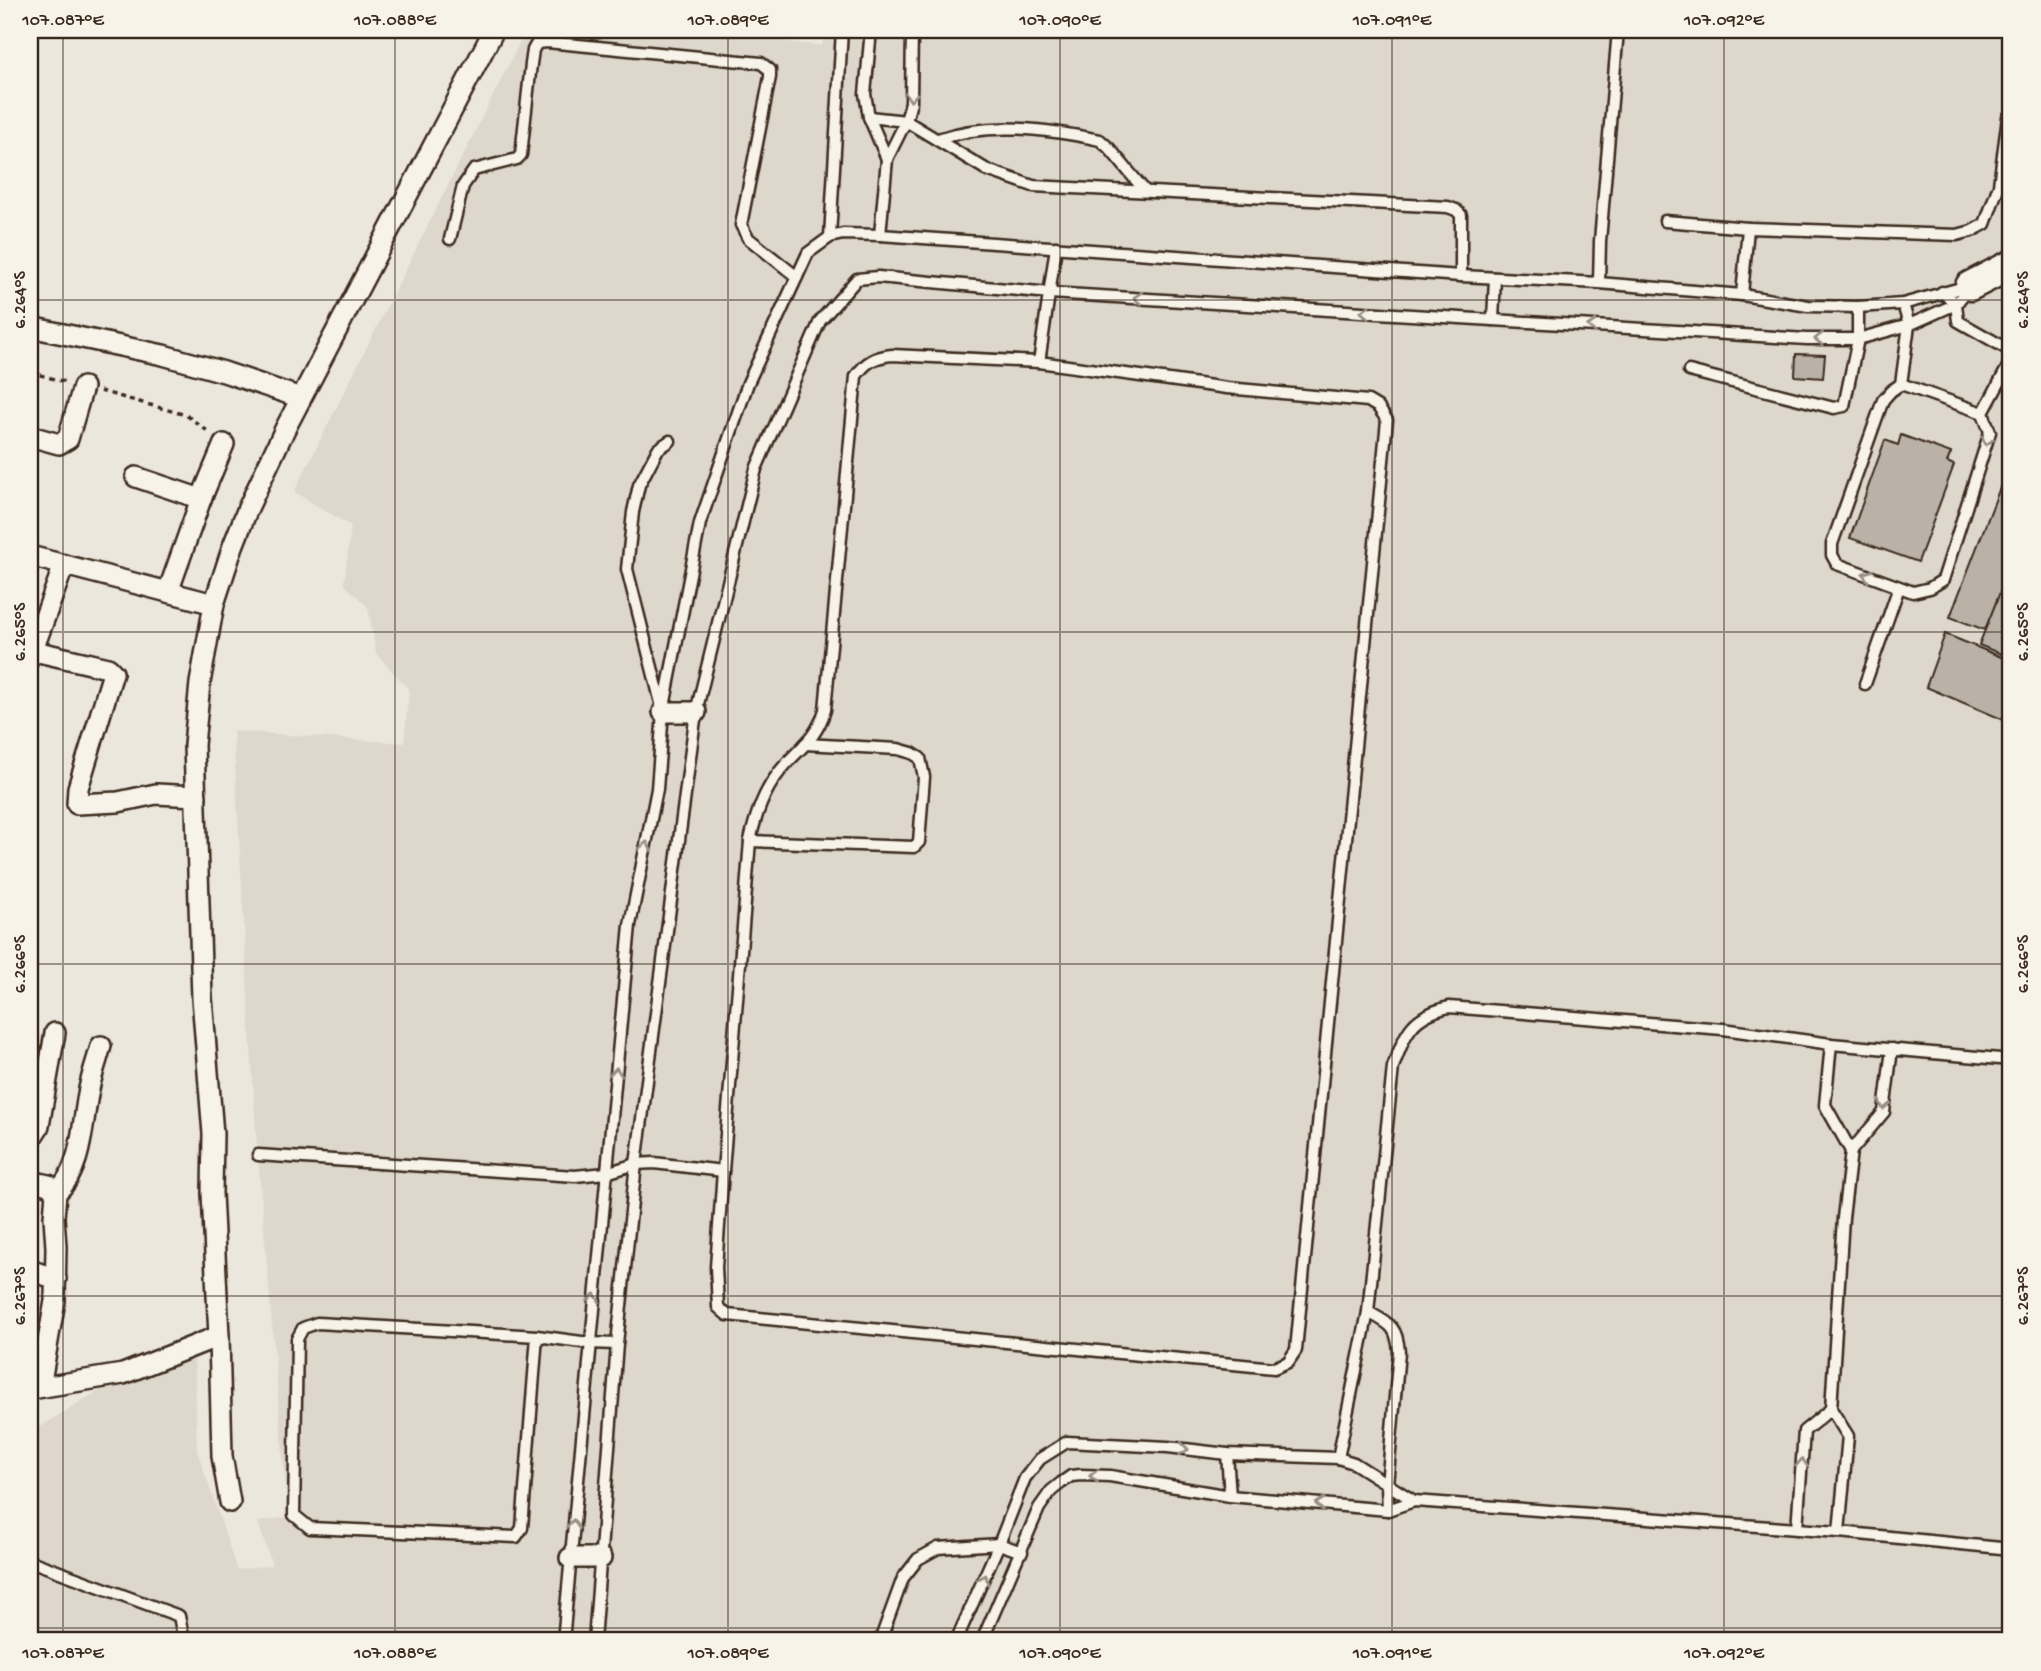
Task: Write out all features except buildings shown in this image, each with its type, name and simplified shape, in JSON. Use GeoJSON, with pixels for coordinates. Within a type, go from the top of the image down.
{"type":"FeatureCollection","features":[{"type":"Feature","properties":{"kind":"street"},"geometry":{"type":"LineString","coordinates":[[230,1502],[222,1456],[212,1220],[213,1134],[202,998],[194,745],[198,695],[214,604],[248,508],[301,398],[494,30]]}},
{"type":"Feature","properties":{"kind":"street"},"geometry":{"type":"LineString","coordinates":[[1963,295],[2011,265]]}},
{"type":"Feature","properties":{"kind":"street"},"geometry":{"type":"LineString","coordinates":[[30,327],[175,359],[301,398]]}},
{"type":"Feature","properties":{"kind":"street"},"geometry":{"type":"LineString","coordinates":[[30,436],[58,444],[68,439],[83,387]]}},
{"type":"Feature","properties":{"kind":"street"},"geometry":{"type":"LineString","coordinates":[[168,592],[224,444]]}},
{"type":"Feature","properties":{"kind":"street"},"geometry":{"type":"LineString","coordinates":[[136,477],[201,499]]}},
{"type":"Feature","properties":{"kind":"street"},"geometry":{"type":"LineString","coordinates":[[30,556],[214,604]]}},
{"type":"Feature","properties":{"kind":"street"},"geometry":{"type":"LineString","coordinates":[[64,565],[30,653],[108,668],[113,673],[78,788],[77,804],[118,802],[156,794],[196,796]]}},
{"type":"Feature","properties":{"kind":"street"},"geometry":{"type":"LineString","coordinates":[[663,712],[696,712]]}},
{"type":"Feature","properties":{"kind":"street"},"geometry":{"type":"LineString","coordinates":[[30,1140],[39,1126],[55,1033]]}},
{"type":"Feature","properties":{"kind":"street"},"geometry":{"type":"LineString","coordinates":[[101,1046],[89,1087],[75,1159],[68,1181],[56,1193],[55,1279],[51,1329],[35,1388],[123,1374],[219,1336]]}},
{"type":"Feature","properties":{"kind":"street"},"geometry":{"type":"LineString","coordinates":[[30,1181],[49,1185],[56,1193]]}},
{"type":"Feature","properties":{"kind":"street"},"geometry":{"type":"LineString","coordinates":[[30,1270],[55,1279]]}},
{"type":"Feature","properties":{"kind":"street"},"geometry":{"type":"LineString","coordinates":[[570,1558],[601,1558]]}},
{"type":"Feature","properties":{"kind":"lane"},"geometry":{"type":"LineString","coordinates":[[830,237],[842,30]]}},
{"type":"Feature","properties":{"kind":"lane"},"geometry":{"type":"LineString","coordinates":[[871,30],[865,94],[869,117],[887,159]]}},
{"type":"Feature","properties":{"kind":"lane"},"geometry":{"type":"LineString","coordinates":[[880,235],[887,159],[906,121],[911,102],[912,30]]}},
{"type":"Feature","properties":{"kind":"lane"},"geometry":{"type":"LineString","coordinates":[[1599,283],[1600,240],[1618,30]]}},
{"type":"Feature","properties":{"kind":"lane"},"geometry":{"type":"LineString","coordinates":[[450,239],[463,186],[474,170],[517,159],[521,155],[533,50],[537,43],[761,62],[770,70],[770,77],[741,225],[748,238],[760,250],[797,277]]}},
{"type":"Feature","properties":{"kind":"lane"},"geometry":{"type":"LineString","coordinates":[[869,117],[906,121],[987,170],[1033,186],[1448,207],[1461,215],[1461,276]]}},
{"type":"Feature","properties":{"kind":"lane"},"geometry":{"type":"LineString","coordinates":[[1665,221],[1748,228],[1956,234],[1972,231],[1985,224],[1999,185],[2008,117]]}},
{"type":"Feature","properties":{"kind":"lane"},"geometry":{"type":"LineString","coordinates":[[938,139],[959,132],[995,127],[1100,140],[1145,191]]}},
{"type":"Feature","properties":{"kind":"lane"},"geometry":{"type":"LineString","coordinates":[[1742,295],[1748,228]]}},
{"type":"Feature","properties":{"kind":"lane"},"geometry":{"type":"LineString","coordinates":[[563,1641],[630,925],[657,789],[663,712],[700,523],[748,383],[808,253],[830,237],[843,234],[880,235],[1461,276],[1599,283],[1742,295],[1808,306],[1903,304],[1942,292],[1963,295]]}},
{"type":"Feature","properties":{"kind":"lane"},"geometry":{"type":"LineString","coordinates":[[1039,362],[1056,247]]}},
{"type":"Feature","properties":{"kind":"lane"},"geometry":{"type":"LineString","coordinates":[[594,1641],[617,1345],[636,1164],[696,712],[755,469],[820,321],[857,279],[878,277],[1050,293],[1807,339],[1858,339],[1909,325],[1963,295]]}},
{"type":"Feature","properties":{"kind":"lane"},"geometry":{"type":"LineString","coordinates":[[1493,320],[1495,278]]}},
{"type":"Feature","properties":{"kind":"lane"},"geometry":{"type":"LineString","coordinates":[[1942,292],[1963,295]]}},
{"type":"Feature","properties":{"kind":"lane"},"geometry":{"type":"LineString","coordinates":[[1963,295],[1958,321],[2011,351]]}},
{"type":"Feature","properties":{"kind":"lane"},"geometry":{"type":"LineString","coordinates":[[1901,384],[1983,414],[1990,432],[1943,579],[1930,588],[1913,592],[1837,564],[1832,555],[1832,544],[1883,400],[1901,384],[1909,325],[1903,304]]}},
{"type":"Feature","properties":{"kind":"lane"},"geometry":{"type":"LineString","coordinates":[[1689,371],[1839,408],[1844,406],[1858,339],[1858,307]]}},
{"type":"Feature","properties":{"kind":"lane"},"geometry":{"type":"LineString","coordinates":[[892,355],[1039,362],[1227,388],[1367,401],[1378,407],[1387,420],[1296,1350],[1288,1362],[1275,1368],[723,1314],[717,1303],[716,1268],[750,841],[768,787],[805,744],[816,734],[825,710],[856,376],[864,364],[876,357],[892,355]]}},
{"type":"Feature","properties":{"kind":"lane"},"geometry":{"type":"LineString","coordinates":[[1983,414],[2011,361]]}},
{"type":"Feature","properties":{"kind":"lane"},"geometry":{"type":"LineString","coordinates":[[663,712],[627,569],[633,512],[639,485],[658,449],[670,441]]}},
{"type":"Feature","properties":{"kind":"lane"},"geometry":{"type":"LineString","coordinates":[[1865,684],[1899,587]]}},
{"type":"Feature","properties":{"kind":"lane"},"geometry":{"type":"LineString","coordinates":[[750,841],[914,847],[919,842],[924,777],[920,758],[898,749],[805,744]]}},
{"type":"Feature","properties":{"kind":"lane"},"geometry":{"type":"LineString","coordinates":[[1338,1458],[1368,1312],[1393,1067],[1405,1035],[1416,1021],[1431,1012],[1449,1007],[1723,1029],[1831,1044],[2011,1060]]}},
{"type":"Feature","properties":{"kind":"lane"},"geometry":{"type":"LineString","coordinates":[[1831,1044],[1825,1105],[1851,1151]]}},
{"type":"Feature","properties":{"kind":"lane"},"geometry":{"type":"LineString","coordinates":[[1839,1532],[1848,1436],[1831,1409],[1843,1218],[1851,1151],[1884,1112],[1892,1049]]}},
{"type":"Feature","properties":{"kind":"lane"},"geometry":{"type":"LineString","coordinates":[[258,1155],[575,1177],[606,1174],[636,1164],[654,1163],[723,1171]]}},
{"type":"Feature","properties":{"kind":"lane"},"geometry":{"type":"LineString","coordinates":[[1368,1312],[1392,1325],[1398,1339],[1387,1485],[1388,1510]]}},
{"type":"Feature","properties":{"kind":"lane"},"geometry":{"type":"LineString","coordinates":[[537,1336],[522,1528],[516,1537],[310,1528],[294,1516],[297,1339],[303,1328],[317,1323],[537,1336],[617,1345]]}},
{"type":"Feature","properties":{"kind":"lane"},"geometry":{"type":"LineString","coordinates":[[1797,1529],[1804,1432],[1831,1409]]}},
{"type":"Feature","properties":{"kind":"lane"},"geometry":{"type":"LineString","coordinates":[[956,1641],[1025,1478],[1040,1459],[1066,1442],[1168,1447],[1227,1454],[1338,1458],[1354,1463],[1414,1501]]}},
{"type":"Feature","properties":{"kind":"lane"},"geometry":{"type":"LineString","coordinates":[[1227,1454],[1230,1496]]}},
{"type":"Feature","properties":{"kind":"lane"},"geometry":{"type":"LineString","coordinates":[[982,1641],[1045,1498],[1071,1476],[1110,1476],[1230,1496],[1388,1510],[1414,1501],[1839,1532],[2011,1549]]}},
{"type":"Feature","properties":{"kind":"lane"},"geometry":{"type":"LineString","coordinates":[[880,1641],[903,1578],[918,1559],[938,1548],[999,1544],[1022,1552]]}},
{"type":"Feature","properties":{"kind":"lane"},"geometry":{"type":"LineString","coordinates":[[30,1561],[179,1616],[184,1641]]}},
{"type":"Feature","properties":{"kind":"path"},"geometry":{"type":"LineString","coordinates":[[30,372],[186,415],[199,422],[224,444]]}},
{"type":"Feature","properties":{"kind":"shaded area"},"geometry":{"type":"Polygon","coordinates":[[[526,30],[692,30],[822,46],[825,30],[2011,30],[2011,1641],[30,1641],[30,1433],[140,1365],[194,1347],[197,1450],[237,1570],[272,1565],[258,1522],[288,1517],[256,1133],[233,731],[404,743],[409,690],[376,653],[368,607],[344,584],[351,526],[294,492],[526,30]]]}}]}
